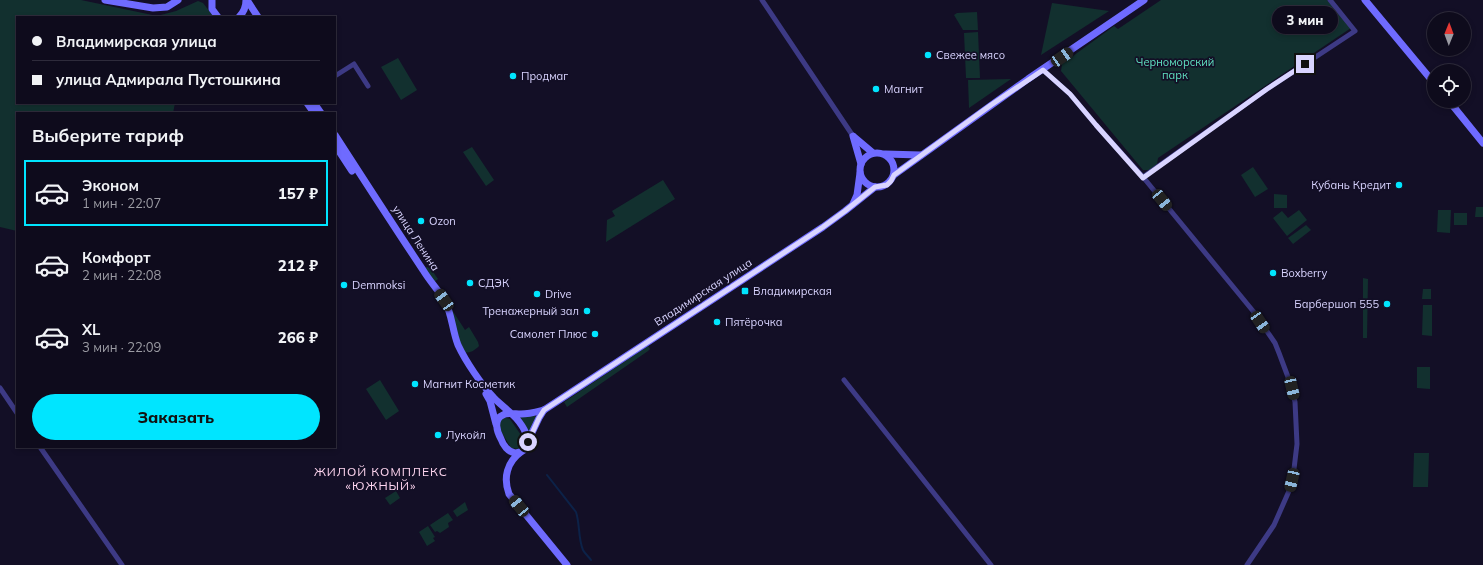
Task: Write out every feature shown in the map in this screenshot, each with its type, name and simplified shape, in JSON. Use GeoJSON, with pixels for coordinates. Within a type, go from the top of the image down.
{"type":"FeatureCollection","features":[{"type":"Feature","properties":{"kind":"street"},"geometry":{"type":"LineString","coordinates":[[105,0],[154,8],[167,7],[178,0]]}},
{"type":"Feature","properties":{"kind":"street"},"geometry":{"type":"LineString","coordinates":[[212,0],[212,9],[217,16]]}},
{"type":"Feature","properties":{"kind":"street"},"geometry":{"type":"LineString","coordinates":[[241,16],[246,7],[246,0]]}},
{"type":"Feature","properties":{"kind":"street"},"geometry":{"type":"LineString","coordinates":[[246,0],[257,16]]}},
{"type":"Feature","properties":{"kind":"street"},"geometry":{"type":"LineString","coordinates":[[762,0],[853,136],[873,153]]}},
{"type":"Feature","properties":{"kind":"street"},"geometry":{"type":"LineString","coordinates":[[894,175],[1144,0]]}},
{"type":"Feature","properties":{"kind":"street"},"geometry":{"type":"LineString","coordinates":[[1143,178],[1267,89],[1355,30],[1330,0]]}},
{"type":"Feature","properties":{"kind":"street"},"geometry":{"type":"LineString","coordinates":[[1366,0],[1427,74]]}},
{"type":"Feature","properties":{"kind":"street"},"geometry":{"type":"LineString","coordinates":[[336,75],[354,64],[368,86]]}},
{"type":"Feature","properties":{"kind":"street"},"geometry":{"type":"LineString","coordinates":[[1043,70],[1070,94],[1143,178],[1253,311],[1275,343],[1288,377],[1295,402],[1297,444],[1294,469],[1289,491],[1274,525],[1247,565]]}},
{"type":"Feature","properties":{"kind":"street"},"geometry":{"type":"LineString","coordinates":[[1455,108],[1483,143]]}},
{"type":"Feature","properties":{"kind":"street"},"geometry":{"type":"LineString","coordinates":[[852,205],[856,195],[861,164],[853,136]]}},
{"type":"Feature","properties":{"kind":"street","name":"улица Ленина"},"geometry":{"type":"LineString","coordinates":[[336,137],[423,271],[444,300],[452,319],[457,342],[465,358],[488,392],[511,414]]}},
{"type":"Feature","properties":{"kind":"street","name":"улица Ленина"},"geometry":{"type":"LineString","coordinates":[[336,146],[418,269],[442,302],[460,354],[490,401],[496,424]]}},
{"type":"Feature","properties":{"kind":"street"},"geometry":{"type":"LineString","coordinates":[[861,164],[873,153],[921,156]]}},
{"type":"Feature","properties":{"kind":"street"},"geometry":{"type":"LineString","coordinates":[[860,173],[867,184],[875,187],[887,185],[894,175],[895,167],[892,160],[885,154]]}},
{"type":"Feature","properties":{"kind":"street","name":"Владимирская улица"},"geometry":{"type":"LineString","coordinates":[[496,424],[498,418],[503,414],[534,413],[544,410],[823,227],[875,187]]}},
{"type":"Feature","properties":{"kind":"street"},"geometry":{"type":"LineString","coordinates":[[844,380],[991,565]]}},
{"type":"Feature","properties":{"kind":"street"},"geometry":{"type":"LineString","coordinates":[[0,388],[16,412]]}},
{"type":"Feature","properties":{"kind":"street","name":"Владимирская улица"},"geometry":{"type":"LineString","coordinates":[[511,462],[526,448],[544,410]]}},
{"type":"Feature","properties":{"kind":"street"},"geometry":{"type":"LineString","coordinates":[[511,414],[517,419],[523,428],[527,435],[528,442]]}},
{"type":"Feature","properties":{"kind":"street"},"geometry":{"type":"LineString","coordinates":[[496,424],[501,440],[506,448],[511,462],[506,485],[509,494],[567,565]]}},
{"type":"Feature","properties":{"kind":"street"},"geometry":{"type":"LineString","coordinates":[[41,448],[122,565]]}},
{"type":"Feature","properties":{"kind":"street"},"geometry":{"type":"LineString","coordinates":[[506,448],[516,453],[522,452]]}},
{"type":"Feature","properties":{"kind":"green space"},"geometry":{"type":"Polygon","coordinates":[[[0,0],[81,0],[157,16],[16,16],[16,104],[175,104],[173,112],[16,112],[16,231],[0,227],[0,0]]]}},
{"type":"Feature","properties":{"kind":"green space","name":"Черноморский парк"},"geometry":{"type":"Polygon","coordinates":[[[1161,0],[1327,0],[1351,28],[1158,158],[1157,164],[1150,170],[1143,170],[1061,71],[1062,64],[1114,26],[1118,29],[1161,0]]]}},
{"type":"Feature","properties":{"kind":"green space"},"geometry":{"type":"Polygon","coordinates":[[[198,1],[203,3],[213,16],[157,16],[176,11],[198,1]]]}},
{"type":"Feature","properties":{"kind":"green space"},"geometry":{"type":"Polygon","coordinates":[[[1052,3],[1109,11],[1041,55],[1052,3]]]}},
{"type":"Feature","properties":{"kind":"green space"},"geometry":{"type":"Polygon","coordinates":[[[977,12],[978,30],[963,30],[954,15],[957,13],[977,12]]]}},
{"type":"Feature","properties":{"kind":"green space"},"geometry":{"type":"Polygon","coordinates":[[[978,32],[980,78],[966,78],[964,33],[978,32]]]}},
{"type":"Feature","properties":{"kind":"green space"},"geometry":{"type":"Polygon","coordinates":[[[398,58],[417,90],[401,100],[381,67],[398,58]]]}},
{"type":"Feature","properties":{"kind":"green space"},"geometry":{"type":"Polygon","coordinates":[[[1011,79],[969,108],[968,80],[1011,79]]]}},
{"type":"Feature","properties":{"kind":"green space"},"geometry":{"type":"Polygon","coordinates":[[[472,147],[494,180],[486,186],[463,152],[472,147]]]}},
{"type":"Feature","properties":{"kind":"green space"},"geometry":{"type":"Polygon","coordinates":[[[1253,167],[1268,189],[1255,197],[1241,175],[1253,167]]]}},
{"type":"Feature","properties":{"kind":"green space"},"geometry":{"type":"Polygon","coordinates":[[[663,180],[675,199],[606,242],[607,220],[615,216],[612,211],[663,180]]]}},
{"type":"Feature","properties":{"kind":"green space"},"geometry":{"type":"Polygon","coordinates":[[[1274,194],[1287,195],[1287,208],[1274,208],[1274,194]]]}},
{"type":"Feature","properties":{"kind":"green space"},"geometry":{"type":"Polygon","coordinates":[[[1476,207],[1483,207],[1483,217],[1475,217],[1476,207]]]}},
{"type":"Feature","properties":{"kind":"green space"},"geometry":{"type":"Polygon","coordinates":[[[1299,210],[1307,220],[1287,236],[1273,218],[1282,211],[1288,218],[1299,210]]]}},
{"type":"Feature","properties":{"kind":"green space"},"geometry":{"type":"Polygon","coordinates":[[[1438,210],[1451,210],[1450,233],[1437,232],[1438,210]]]}},
{"type":"Feature","properties":{"kind":"green space"},"geometry":{"type":"Polygon","coordinates":[[[1454,213],[1467,213],[1467,225],[1454,225],[1454,213]]]}},
{"type":"Feature","properties":{"kind":"green space"},"geometry":{"type":"Polygon","coordinates":[[[1306,225],[1311,230],[1293,244],[1288,238],[1306,225]]]}},
{"type":"Feature","properties":{"kind":"green space"},"geometry":{"type":"Polygon","coordinates":[[[427,267],[431,269],[438,279],[434,282],[465,330],[469,327],[478,342],[479,346],[472,352],[463,351],[453,319],[424,269],[427,267]]]}},
{"type":"Feature","properties":{"kind":"green space"},"geometry":{"type":"Polygon","coordinates":[[[1363,278],[1368,279],[1367,338],[1363,338],[1363,278]]]}},
{"type":"Feature","properties":{"kind":"green space"},"geometry":{"type":"Polygon","coordinates":[[[1423,289],[1431,289],[1431,299],[1422,299],[1423,289]]]}},
{"type":"Feature","properties":{"kind":"green space"},"geometry":{"type":"Polygon","coordinates":[[[1423,305],[1432,305],[1432,336],[1422,335],[1423,305]]]}},
{"type":"Feature","properties":{"kind":"green space"},"geometry":{"type":"Polygon","coordinates":[[[648,346],[650,349],[648,351],[567,407],[564,402],[648,346]]]}},
{"type":"Feature","properties":{"kind":"green space"},"geometry":{"type":"Polygon","coordinates":[[[1417,367],[1430,367],[1430,389],[1417,388],[1417,367]]]}},
{"type":"Feature","properties":{"kind":"green space"},"geometry":{"type":"Polygon","coordinates":[[[380,380],[399,411],[386,420],[366,389],[380,380]]]}},
{"type":"Feature","properties":{"kind":"green space"},"geometry":{"type":"Polygon","coordinates":[[[518,416],[535,416],[536,418],[529,434],[518,416]]]}},
{"type":"Feature","properties":{"kind":"green space"},"geometry":{"type":"Polygon","coordinates":[[[503,417],[510,419],[523,438],[523,446],[519,449],[511,448],[499,428],[499,420],[503,417]]]}},
{"type":"Feature","properties":{"kind":"green space"},"geometry":{"type":"Polygon","coordinates":[[[1414,453],[1429,453],[1428,487],[1413,487],[1414,453]]]}},
{"type":"Feature","properties":{"kind":"green space"},"geometry":{"type":"Polygon","coordinates":[[[396,491],[400,498],[390,505],[385,498],[396,491]]]}},
{"type":"Feature","properties":{"kind":"green space"},"geometry":{"type":"Polygon","coordinates":[[[465,502],[468,510],[457,517],[453,511],[465,502]]]}},
{"type":"Feature","properties":{"kind":"green space"},"geometry":{"type":"Polygon","coordinates":[[[448,513],[453,520],[448,523],[449,527],[440,533],[437,531],[435,532],[430,525],[448,513]]]}},
{"type":"Feature","properties":{"kind":"green space"},"geometry":{"type":"Polygon","coordinates":[[[428,526],[435,537],[433,538],[435,541],[427,546],[419,532],[428,526]]]}},
{"type":"Feature","properties":{"kind":"waterway"},"geometry":{"type":"LineString","coordinates":[[547,475],[576,512],[581,545],[591,560]]}},
{"type":"Feature","properties":{"kind":"place","name":"Свежее мясо"},"geometry":{"type":"Point","coordinates":[928,55]}},
{"type":"Feature","properties":{"kind":"place","name":"Продмаг"},"geometry":{"type":"Point","coordinates":[513,76]}},
{"type":"Feature","properties":{"kind":"place","name":"Магнит"},"geometry":{"type":"Point","coordinates":[876,89]}},
{"type":"Feature","properties":{"kind":"place","name":"Кубань Кредит"},"geometry":{"type":"Point","coordinates":[1399,185]}},
{"type":"Feature","properties":{"kind":"place","name":"Ozon"},"geometry":{"type":"Point","coordinates":[421,221]}},
{"type":"Feature","properties":{"kind":"place","name":"Boxberry"},"geometry":{"type":"Point","coordinates":[1273,273]}},
{"type":"Feature","properties":{"kind":"place","name":"СДЭК"},"geometry":{"type":"Point","coordinates":[470,283]}},
{"type":"Feature","properties":{"kind":"place","name":"Demmoksi"},"geometry":{"type":"Point","coordinates":[344,285]}},
{"type":"Feature","properties":{"kind":"place","name":"Владимирская"},"geometry":{"type":"Point","coordinates":[745,291]}},
{"type":"Feature","properties":{"kind":"place","name":"Drive"},"geometry":{"type":"Point","coordinates":[537,294]}},
{"type":"Feature","properties":{"kind":"place","name":"Барбершоп 555"},"geometry":{"type":"Point","coordinates":[1387,304]}},
{"type":"Feature","properties":{"kind":"place","name":"Тренажерный зал"},"geometry":{"type":"Point","coordinates":[587,311]}},
{"type":"Feature","properties":{"kind":"place","name":"Пятёрочка"},"geometry":{"type":"Point","coordinates":[717,322]}},
{"type":"Feature","properties":{"kind":"place","name":"Самолет Плюс"},"geometry":{"type":"Point","coordinates":[595,334]}},
{"type":"Feature","properties":{"kind":"place","name":"Магнит Косметик"},"geometry":{"type":"Point","coordinates":[415,384]}},
{"type":"Feature","properties":{"kind":"place","name":"Лукойл"},"geometry":{"type":"Point","coordinates":[438,435]}},
{"type":"Feature","properties":{"kind":"district","name":"ЖИЛОЙ КОМПЛЕКС «ЮЖНЫЙ»"},"geometry":{"type":"Point","coordinates":[381,478]}},
{"type":"Feature","properties":{"kind":"route"},"geometry":{"type":"LineString","coordinates":[[528,442],[544,410],[823,227],[875,187],[887,185],[894,175],[991,105],[1043,70],[1070,94],[1143,178],[1267,89],[1305,64]]}}]}
